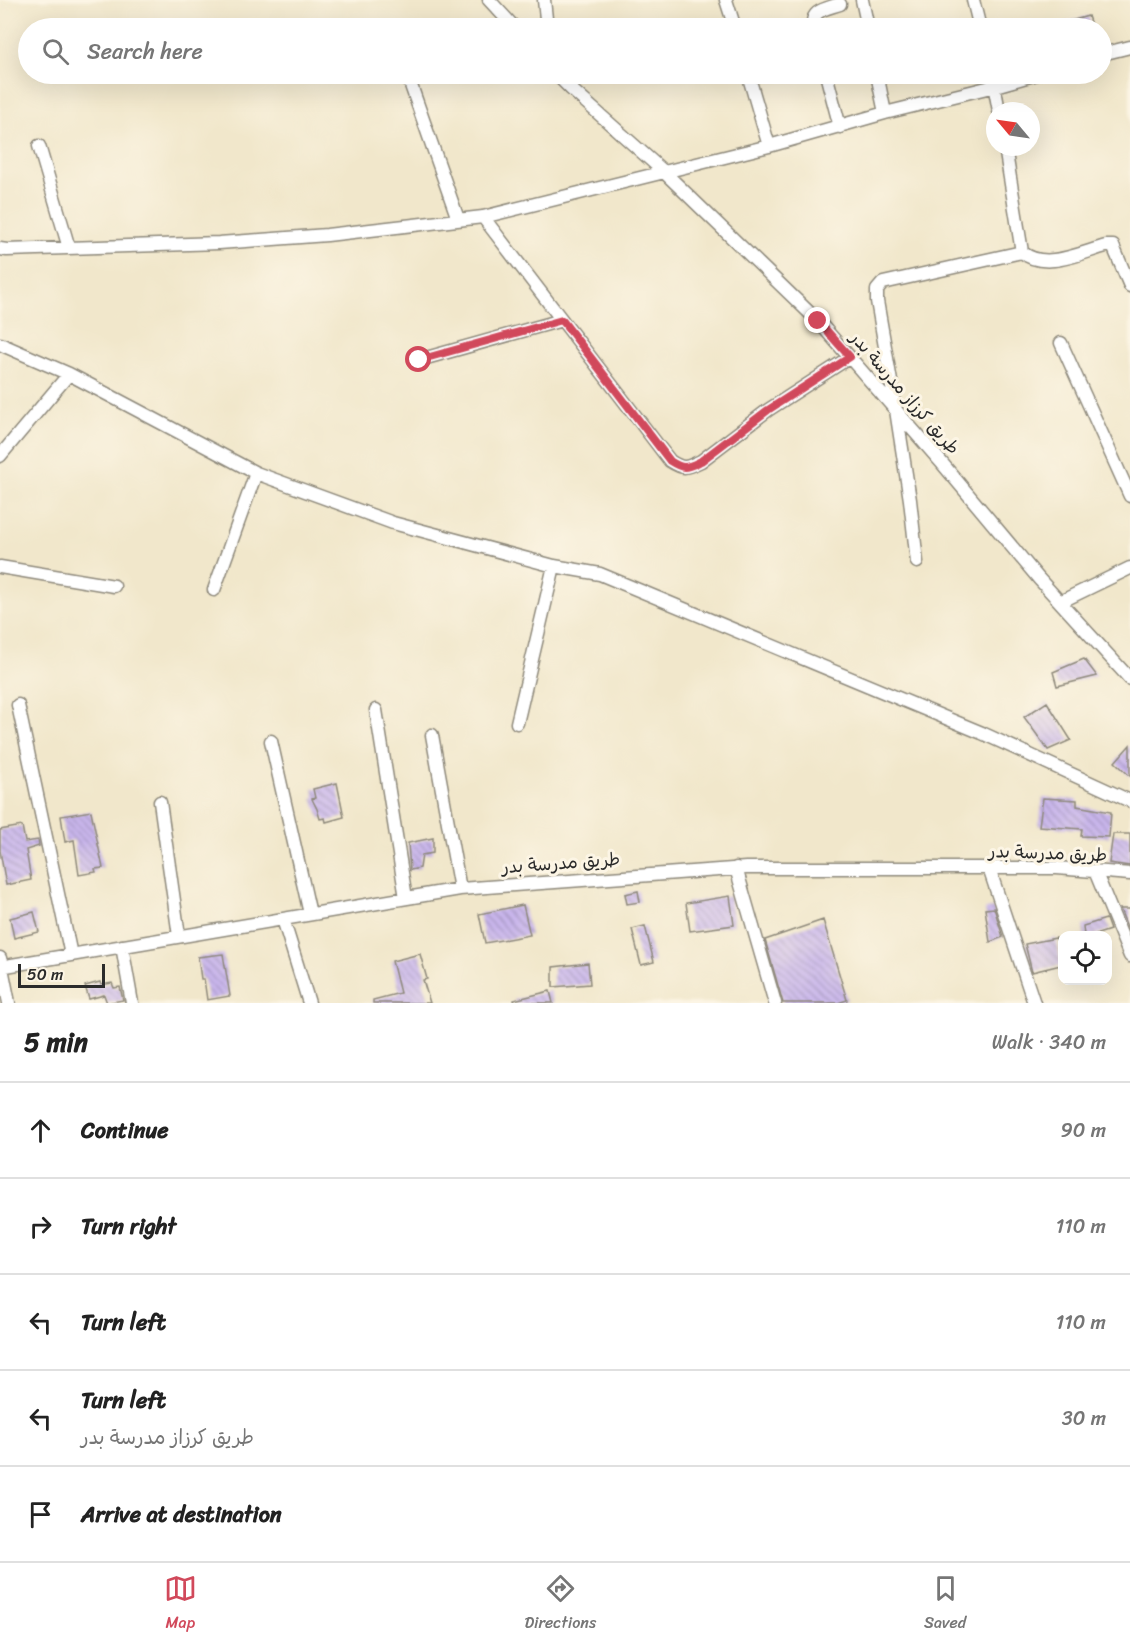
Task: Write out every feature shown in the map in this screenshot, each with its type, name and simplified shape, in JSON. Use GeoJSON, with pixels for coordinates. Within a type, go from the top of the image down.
{"type":"FeatureCollection","features":[{"type":"Feature","properties":{"kind":"street"},"geometry":{"type":"LineString","coordinates":[[489,0],[506,18]]}},
{"type":"Feature","properties":{"kind":"street"},"geometry":{"type":"LineString","coordinates":[[544,0],[546,18]]}},
{"type":"Feature","properties":{"kind":"street"},"geometry":{"type":"LineString","coordinates":[[726,0],[732,18]]}},
{"type":"Feature","properties":{"kind":"street"},"geometry":{"type":"LineString","coordinates":[[862,0],[866,18]]}},
{"type":"Feature","properties":{"kind":"street"},"geometry":{"type":"LineString","coordinates":[[973,0],[978,18]]}},
{"type":"Feature","properties":{"kind":"street"},"geometry":{"type":"LineString","coordinates":[[812,18],[820,10],[840,4]]}},
{"type":"Feature","properties":{"kind":"street"},"geometry":{"type":"LineString","coordinates":[[1112,51],[1130,47]]}},
{"type":"Feature","properties":{"kind":"street"},"geometry":{"type":"LineString","coordinates":[[411,84],[459,219]]}},
{"type":"Feature","properties":{"kind":"street","name":"طريق كرزاز مدرسة بدر"},"geometry":{"type":"LineString","coordinates":[[566,84],[663,171],[818,321],[1060,602],[1130,679]]}},
{"type":"Feature","properties":{"kind":"street"},"geometry":{"type":"LineString","coordinates":[[751,84],[769,146]]}},
{"type":"Feature","properties":{"kind":"street"},"geometry":{"type":"LineString","coordinates":[[829,84],[840,127]]}},
{"type":"Feature","properties":{"kind":"street"},"geometry":{"type":"LineString","coordinates":[[879,84],[885,113]]}},
{"type":"Feature","properties":{"kind":"street"},"geometry":{"type":"LineString","coordinates":[[0,249],[219,243],[327,235],[483,217],[769,146],[885,113],[1002,84]]}},
{"type":"Feature","properties":{"kind":"street"},"geometry":{"type":"LineString","coordinates":[[995,86],[998,102]]}},
{"type":"Feature","properties":{"kind":"street"},"geometry":{"type":"LineString","coordinates":[[39,146],[69,248]]}},
{"type":"Feature","properties":{"kind":"street"},"geometry":{"type":"LineString","coordinates":[[1006,156],[1022,252]]}},
{"type":"Feature","properties":{"kind":"street"},"geometry":{"type":"LineString","coordinates":[[483,217],[670,461],[682,468],[701,461],[768,410],[850,357]]}},
{"type":"Feature","properties":{"kind":"street"},"geometry":{"type":"LineString","coordinates":[[917,562],[910,500],[877,290],[883,283],[1022,252],[1034,260],[1047,262],[1106,246],[1113,246],[1130,286]]}},
{"type":"Feature","properties":{"kind":"street"},"geometry":{"type":"LineString","coordinates":[[419,360],[562,320]]}},
{"type":"Feature","properties":{"kind":"street"},"geometry":{"type":"LineString","coordinates":[[1061,343],[1130,496]]}},
{"type":"Feature","properties":{"kind":"street"},"geometry":{"type":"LineString","coordinates":[[0,344],[69,374],[256,473],[393,523],[554,566],[600,574],[982,733],[1130,801]]}},
{"type":"Feature","properties":{"kind":"street"},"geometry":{"type":"LineString","coordinates":[[0,456],[69,374]]}},
{"type":"Feature","properties":{"kind":"street"},"geometry":{"type":"LineString","coordinates":[[214,590],[256,473]]}},
{"type":"Feature","properties":{"kind":"street"},"geometry":{"type":"LineString","coordinates":[[517,723],[554,566]]}},
{"type":"Feature","properties":{"kind":"street"},"geometry":{"type":"LineString","coordinates":[[0,567],[114,586]]}},
{"type":"Feature","properties":{"kind":"street"},"geometry":{"type":"LineString","coordinates":[[1060,602],[1130,568]]}},
{"type":"Feature","properties":{"kind":"street"},"geometry":{"type":"LineString","coordinates":[[18,705],[71,955]]}},
{"type":"Feature","properties":{"kind":"street"},"geometry":{"type":"LineString","coordinates":[[376,710],[406,898]]}},
{"type":"Feature","properties":{"kind":"street"},"geometry":{"type":"LineString","coordinates":[[432,735],[460,889]]}},
{"type":"Feature","properties":{"kind":"street"},"geometry":{"type":"LineString","coordinates":[[272,741],[310,914]]}},
{"type":"Feature","properties":{"kind":"street"},"geometry":{"type":"LineString","coordinates":[[160,802],[179,936]]}},
{"type":"Feature","properties":{"kind":"street"},"geometry":{"type":"LineString","coordinates":[[736,868],[775,1003]]}},
{"type":"Feature","properties":{"kind":"street","name":"طريق مدرسة بدر"},"geometry":{"type":"LineString","coordinates":[[1,964],[71,955],[460,889],[736,868],[1057,868],[1130,874]]}},
{"type":"Feature","properties":{"kind":"street"},"geometry":{"type":"LineString","coordinates":[[989,868],[1034,1003]]}},
{"type":"Feature","properties":{"kind":"street"},"geometry":{"type":"LineString","coordinates":[[1095,871],[1130,956]]}},
{"type":"Feature","properties":{"kind":"street"},"geometry":{"type":"LineString","coordinates":[[283,919],[309,1003]]}},
{"type":"Feature","properties":{"kind":"street"},"geometry":{"type":"LineString","coordinates":[[122,946],[132,1003]]}},
{"type":"Feature","properties":{"kind":"street"},"geometry":{"type":"LineString","coordinates":[[1,964],[9,1003]]}},
{"type":"Feature","properties":{"kind":"building"},"geometry":{"type":"Polygon","coordinates":[[[1084,659],[1097,676],[1057,686],[1053,672],[1084,659]]]}},
{"type":"Feature","properties":{"kind":"building"},"geometry":{"type":"Polygon","coordinates":[[[1047,702],[1071,740],[1048,750],[1024,717],[1047,702]]]}},
{"type":"Feature","properties":{"kind":"building"},"geometry":{"type":"Polygon","coordinates":[[[1130,745],[1130,776],[1115,762],[1130,745]]]}},
{"type":"Feature","properties":{"kind":"building"},"geometry":{"type":"Polygon","coordinates":[[[337,783],[344,817],[326,822],[325,818],[320,819],[312,799],[315,798],[313,789],[337,783]]]}},
{"type":"Feature","properties":{"kind":"building"},"geometry":{"type":"Polygon","coordinates":[[[1043,798],[1077,800],[1077,806],[1111,812],[1109,837],[1081,836],[1082,829],[1039,826],[1043,798]]]}},
{"type":"Feature","properties":{"kind":"building"},"geometry":{"type":"Polygon","coordinates":[[[91,811],[103,868],[95,869],[96,872],[79,875],[74,840],[65,842],[61,816],[91,811]]]}},
{"type":"Feature","properties":{"kind":"building"},"geometry":{"type":"Polygon","coordinates":[[[22,826],[25,842],[38,840],[39,846],[26,850],[31,880],[6,885],[0,851],[0,830],[22,826]]]}},
{"type":"Feature","properties":{"kind":"building"},"geometry":{"type":"Polygon","coordinates":[[[1113,834],[1130,834],[1130,866],[1109,863],[1113,834]]]}},
{"type":"Feature","properties":{"kind":"building"},"geometry":{"type":"Polygon","coordinates":[[[433,838],[433,853],[422,855],[420,868],[410,870],[408,843],[433,838]]]}},
{"type":"Feature","properties":{"kind":"building"},"geometry":{"type":"Polygon","coordinates":[[[638,891],[640,902],[627,904],[625,894],[638,891]]]}},
{"type":"Feature","properties":{"kind":"building"},"geometry":{"type":"Polygon","coordinates":[[[730,896],[734,925],[690,931],[686,903],[730,896]]]}},
{"type":"Feature","properties":{"kind":"building"},"geometry":{"type":"Polygon","coordinates":[[[523,905],[530,935],[485,943],[479,914],[523,905]]]}},
{"type":"Feature","properties":{"kind":"building"},"geometry":{"type":"Polygon","coordinates":[[[994,908],[1003,937],[990,942],[985,909],[994,908]]]}},
{"type":"Feature","properties":{"kind":"building"},"geometry":{"type":"Polygon","coordinates":[[[1120,909],[1130,909],[1130,934],[1120,909]]]}},
{"type":"Feature","properties":{"kind":"building"},"geometry":{"type":"Polygon","coordinates":[[[34,912],[39,932],[14,938],[10,918],[34,912]]]}},
{"type":"Feature","properties":{"kind":"building"},"geometry":{"type":"Polygon","coordinates":[[[1106,919],[1110,930],[1084,931],[1083,926],[1106,919]]]}},
{"type":"Feature","properties":{"kind":"building"},"geometry":{"type":"Polygon","coordinates":[[[823,920],[847,1000],[838,1003],[783,1003],[765,940],[823,920]]]}},
{"type":"Feature","properties":{"kind":"building"},"geometry":{"type":"Polygon","coordinates":[[[645,926],[654,962],[641,965],[632,929],[645,926]]]}},
{"type":"Feature","properties":{"kind":"building"},"geometry":{"type":"Polygon","coordinates":[[[1056,938],[1058,966],[1032,972],[1025,944],[1056,938]]]}},
{"type":"Feature","properties":{"kind":"building"},"geometry":{"type":"Polygon","coordinates":[[[223,954],[230,996],[207,1000],[198,957],[223,954]]]}},
{"type":"Feature","properties":{"kind":"building"},"geometry":{"type":"Polygon","coordinates":[[[420,954],[427,979],[423,980],[430,1003],[373,1003],[373,1000],[400,993],[392,961],[420,954]]]}},
{"type":"Feature","properties":{"kind":"building"},"geometry":{"type":"Polygon","coordinates":[[[588,963],[590,984],[553,987],[553,967],[588,963]]]}},
{"type":"Feature","properties":{"kind":"building"},"geometry":{"type":"Polygon","coordinates":[[[100,982],[101,985],[112,983],[114,988],[120,987],[123,1000],[107,1003],[104,995],[89,999],[85,986],[100,982]]]}},
{"type":"Feature","properties":{"kind":"building"},"geometry":{"type":"Polygon","coordinates":[[[550,991],[553,1003],[515,1003],[514,1000],[550,991]]]}},
{"type":"Feature","properties":{"kind":"route"},"geometry":{"type":"LineString","coordinates":[[419,360],[562,320],[670,461],[682,468],[701,461],[768,410],[850,357],[818,321]]}}]}
